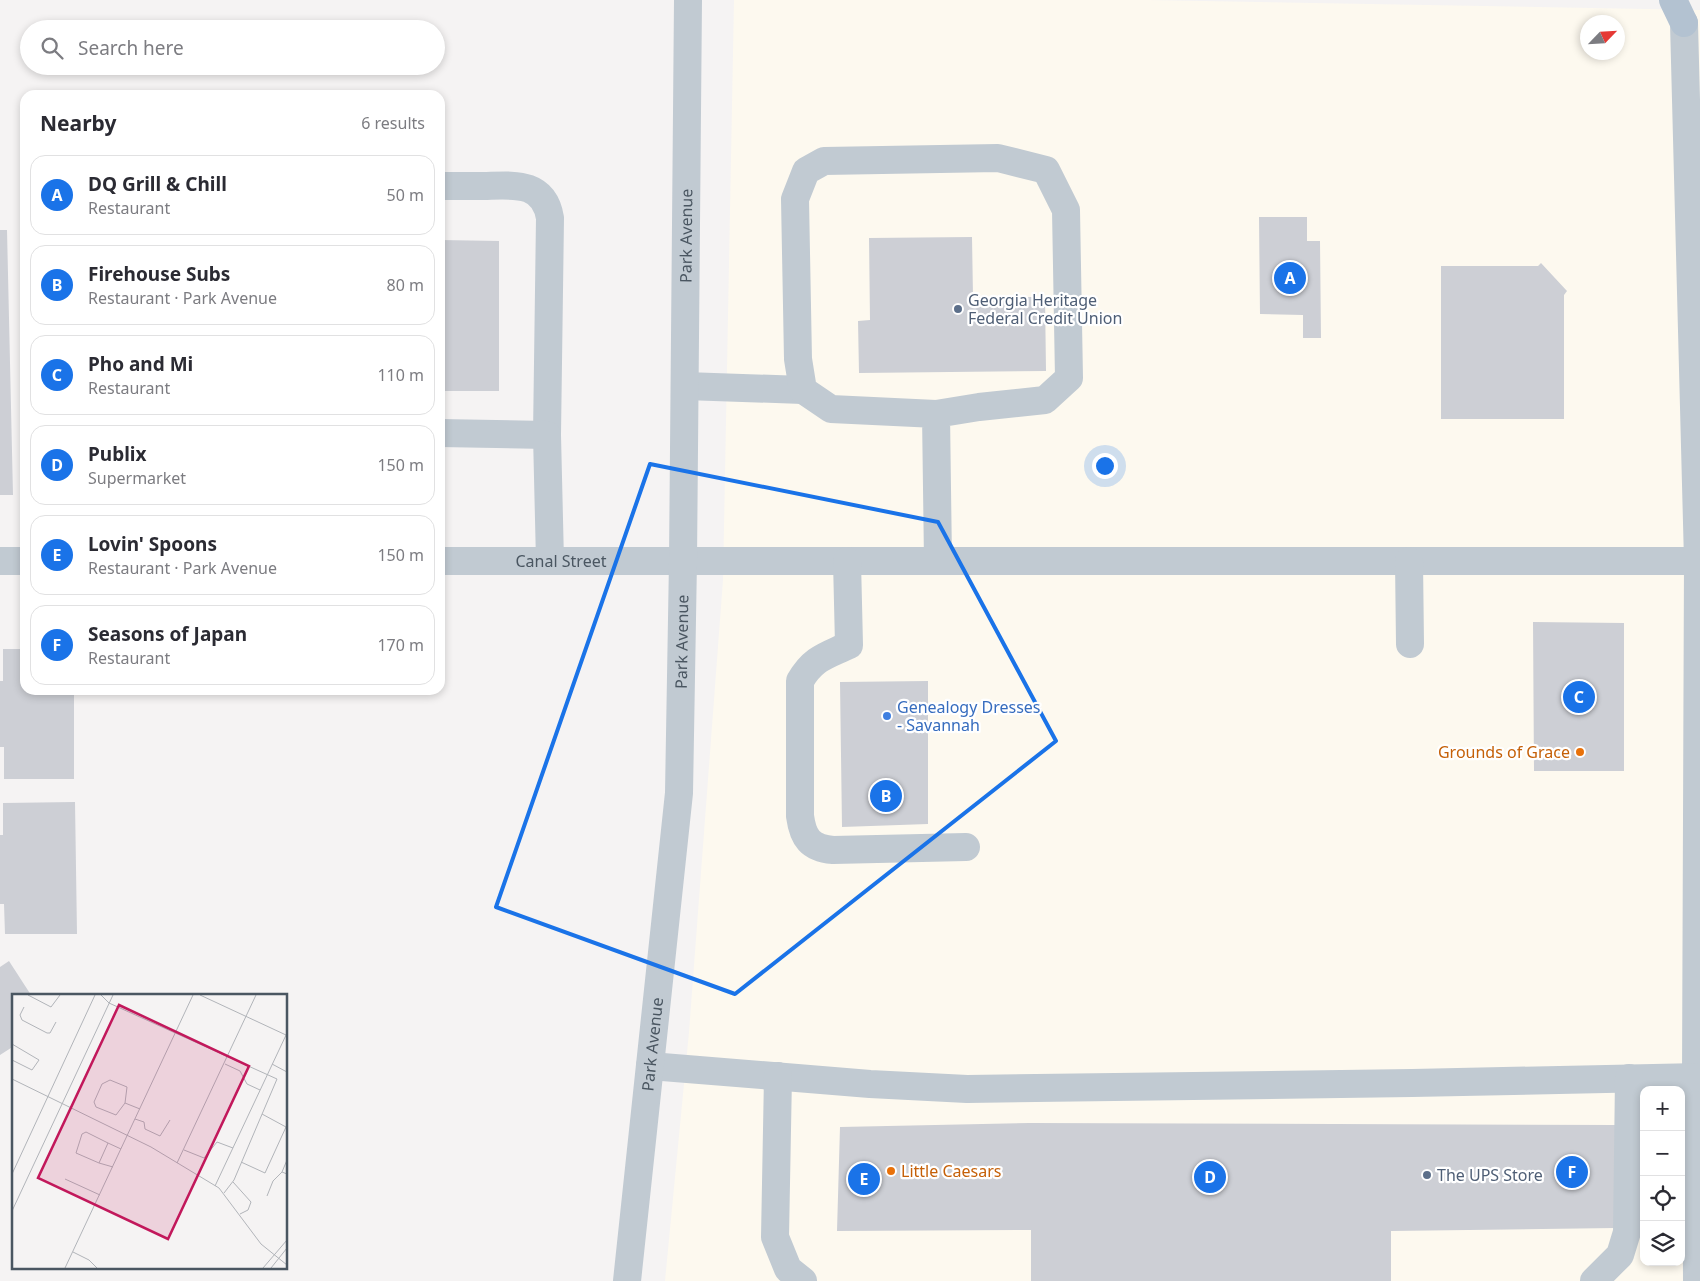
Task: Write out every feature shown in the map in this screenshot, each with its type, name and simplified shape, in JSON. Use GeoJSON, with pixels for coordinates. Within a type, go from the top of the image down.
{"type":"FeatureCollection","features":[{"type":"Feature","properties":{"kind":"street","name":"Park Avenue"},"geometry":{"type":"LineString","coordinates":[[627,1281],[679,793],[684,561],[688,0]]}},
{"type":"Feature","properties":{"kind":"street"},"geometry":{"type":"LineString","coordinates":[[1685,7],[1699,561],[1698,1281]]}},
{"type":"Feature","properties":{"kind":"street"},"geometry":{"type":"LineString","coordinates":[[685,386],[803,390],[831,409],[936,414],[1045,400],[1068,378],[1066,210],[1046,170],[998,158],[824,161],[806,171],[795,199],[798,359],[803,390]]}},
{"type":"Feature","properties":{"kind":"street"},"geometry":{"type":"LineString","coordinates":[[445,186],[520,185],[534,190],[543,197],[549,208],[547,435],[550,561]]}},
{"type":"Feature","properties":{"kind":"street"},"geometry":{"type":"LineString","coordinates":[[936,414],[938,561]]}},
{"type":"Feature","properties":{"kind":"street"},"geometry":{"type":"LineString","coordinates":[[445,433],[547,435]]}},
{"type":"Feature","properties":{"kind":"street"},"geometry":{"type":"LineString","coordinates":[[0,561],[20,561]]}},
{"type":"Feature","properties":{"kind":"street","name":"Canal Street"},"geometry":{"type":"LineString","coordinates":[[445,561],[1699,561]]}},
{"type":"Feature","properties":{"kind":"street"},"geometry":{"type":"LineString","coordinates":[[847,561],[849,645],[818,659],[808,667],[800,681],[800,816],[802,829],[810,841],[820,849],[966,847]]}},
{"type":"Feature","properties":{"kind":"street"},"geometry":{"type":"LineString","coordinates":[[1409,561],[1410,644]]}},
{"type":"Feature","properties":{"kind":"street"},"geometry":{"type":"LineString","coordinates":[[650,1066],[870,1084],[967,1089],[1698,1077]]}},
{"type":"Feature","properties":{"kind":"street"},"geometry":{"type":"LineString","coordinates":[[778,1076],[775,1237],[788,1269],[804,1281]]}},
{"type":"Feature","properties":{"kind":"street"},"geometry":{"type":"LineString","coordinates":[[1594,1281],[1620,1255],[1627,1232],[1629,1078]]}},
{"type":"Feature","properties":{"kind":"highlighted area"},"geometry":{"type":"Polygon","coordinates":[[[650,464],[938,522],[1056,741],[735,994],[496,907],[650,464]]]}},
{"type":"Feature","properties":{"kind":"shaded area"},"geometry":{"type":"Polygon","coordinates":[[[734,0],[1147,0],[1700,10],[1700,1281],[665,1281],[689,1032],[723,580],[734,0]]]}},
{"type":"Feature","properties":{"kind":"building"},"geometry":{"type":"Polygon","coordinates":[[[1259,217],[1307,217],[1307,241],[1320,241],[1321,338],[1303,338],[1303,315],[1260,314],[1259,217]]]}},
{"type":"Feature","properties":{"kind":"building"},"geometry":{"type":"Polygon","coordinates":[[[0,230],[7,230],[13,495],[0,495],[0,230]]]}},
{"type":"Feature","properties":{"kind":"building","name":"Georgia Heritage Federal Credit Union"},"geometry":{"type":"Polygon","coordinates":[[[972,237],[973,297],[1045,297],[1046,371],[859,373],[858,321],[870,320],[869,238],[972,237]]]}},
{"type":"Feature","properties":{"kind":"building"},"geometry":{"type":"Polygon","coordinates":[[[445,240],[499,241],[499,391],[445,391],[445,240]]]}},
{"type":"Feature","properties":{"kind":"building"},"geometry":{"type":"Polygon","coordinates":[[[1541,263],[1567,291],[1564,295],[1564,419],[1441,419],[1441,266],[1538,266],[1541,263]]]}},
{"type":"Feature","properties":{"kind":"building"},"geometry":{"type":"Polygon","coordinates":[[[1533,622],[1624,623],[1624,771],[1534,771],[1533,622]]]}},
{"type":"Feature","properties":{"kind":"building"},"geometry":{"type":"Polygon","coordinates":[[[3,649],[20,649],[20,695],[74,695],[74,779],[4,779],[4,747],[0,747],[0,681],[3,681],[3,649]]]}},
{"type":"Feature","properties":{"kind":"building"},"geometry":{"type":"Polygon","coordinates":[[[928,681],[928,824],[842,827],[840,682],[928,681]]]}},
{"type":"Feature","properties":{"kind":"building"},"geometry":{"type":"Polygon","coordinates":[[[75,802],[77,934],[5,934],[4,904],[0,904],[0,835],[3,835],[3,803],[75,802]]]}},
{"type":"Feature","properties":{"kind":"building"},"geometry":{"type":"Polygon","coordinates":[[[9,961],[30,994],[12,994],[12,1047],[0,1055],[0,967],[9,961]]]}},
{"type":"Feature","properties":{"kind":"building"},"geometry":{"type":"Polygon","coordinates":[[[1029,1123],[1616,1125],[1615,1228],[1391,1231],[1391,1281],[1031,1281],[1031,1230],[837,1231],[840,1127],[1029,1123]]]}},
{"type":"Feature","properties":{"kind":"place","name":"DQ Grill & Chill"},"geometry":{"type":"Point","coordinates":[1290,278]}},
{"type":"Feature","properties":{"kind":"place","name":"Georgia Heritage Federal Credit Union"},"geometry":{"type":"Point","coordinates":[958,309]}},
{"type":"Feature","properties":{"kind":"place","name":"Pho and Mi"},"geometry":{"type":"Point","coordinates":[1579,697]}},
{"type":"Feature","properties":{"kind":"place","name":"Genealogy Dresses - Savannah"},"geometry":{"type":"Point","coordinates":[887,716]}},
{"type":"Feature","properties":{"kind":"place","name":"Grounds of Grace"},"geometry":{"type":"Point","coordinates":[1580,752]}},
{"type":"Feature","properties":{"kind":"place","name":"Firehouse Subs"},"geometry":{"type":"Point","coordinates":[886,796]}},
{"type":"Feature","properties":{"kind":"place","name":"Little Caesars"},"geometry":{"type":"Point","coordinates":[891,1171]}},
{"type":"Feature","properties":{"kind":"place","name":"Seasons of Japan"},"geometry":{"type":"Point","coordinates":[1572,1172]}},
{"type":"Feature","properties":{"kind":"place","name":"The UPS Store"},"geometry":{"type":"Point","coordinates":[1427,1175]}},
{"type":"Feature","properties":{"kind":"place","name":"Publix"},"geometry":{"type":"Point","coordinates":[1210,1177]}},
{"type":"Feature","properties":{"kind":"place","name":"Lovin' Spoons"},"geometry":{"type":"Point","coordinates":[864,1179]}}]}
